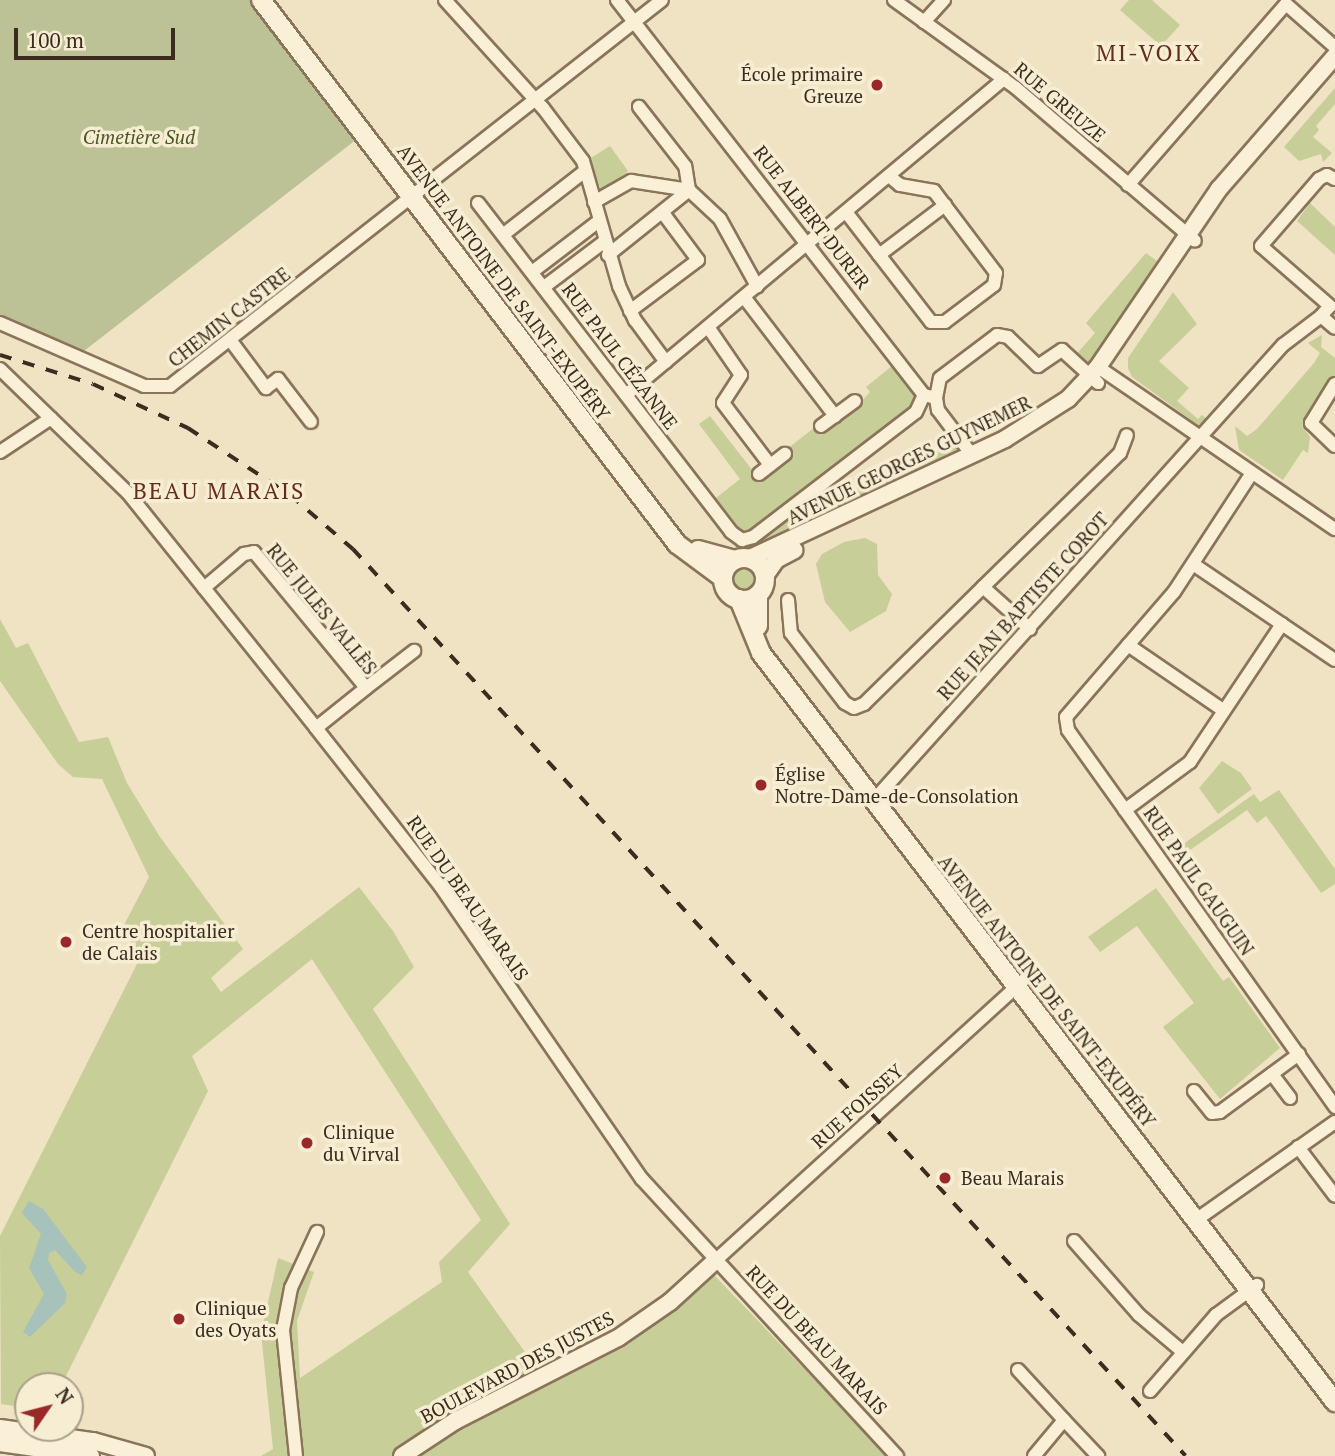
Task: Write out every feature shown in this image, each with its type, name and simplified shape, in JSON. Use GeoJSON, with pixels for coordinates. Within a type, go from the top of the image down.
{"type":"FeatureCollection","features":[{"type":"Feature","properties":{"kind":"main road","name":"AVENUE ANTOINE DE SAINT-EXUPÉRY"},"geometry":{"type":"LineString","coordinates":[[269,2],[683,536],[708,555],[743,559]]}},
{"type":"Feature","properties":{"kind":"main road","name":"AVENUE ANTOINE DE SAINT-EXUPÉRY"},"geometry":{"type":"LineString","coordinates":[[418,193],[677,544],[723,578]]}},
{"type":"Feature","properties":{"kind":"main road"},"geometry":{"type":"LineString","coordinates":[[743,559],[765,576],[758,595],[739,599],[727,591],[723,578],[743,559]]}},
{"type":"Feature","properties":{"kind":"main road","name":"AVENUE ANTOINE DE SAINT-EXUPÉRY"},"geometry":{"type":"LineString","coordinates":[[758,595],[756,615],[765,642],[877,797]]}},
{"type":"Feature","properties":{"kind":"main road","name":"AVENUE ANTOINE DE SAINT-EXUPÉRY"},"geometry":{"type":"LineString","coordinates":[[739,599],[761,653],[877,797],[1333,1389]]}},
{"type":"Feature","properties":{"kind":"street"},"geometry":{"type":"LineString","coordinates":[[445,0],[535,101],[580,157],[608,254],[630,311],[666,362]]}},
{"type":"Feature","properties":{"kind":"street","name":"RUE ALBERT DURER"},"geometry":{"type":"LineString","coordinates":[[617,0],[636,20],[930,396],[971,455]]}},
{"type":"Feature","properties":{"kind":"street","name":"CHEMIN CASTRE"},"geometry":{"type":"LineString","coordinates":[[0,323],[159,389],[177,382],[662,0]]}},
{"type":"Feature","properties":{"kind":"street","name":"RUE GREUZE"},"geometry":{"type":"LineString","coordinates":[[894,0],[1004,79],[1191,238]]}},
{"type":"Feature","properties":{"kind":"street"},"geometry":{"type":"LineString","coordinates":[[925,22],[944,0]]}},
{"type":"Feature","properties":{"kind":"street"},"geometry":{"type":"LineString","coordinates":[[1128,185],[1286,4],[1335,47]]}},
{"type":"Feature","properties":{"kind":"street","name":"AVENUE GEORGES GUYNEMER"},"geometry":{"type":"LineString","coordinates":[[765,576],[781,557],[1044,430],[1098,375],[1191,238],[1226,181],[1335,56]]}},
{"type":"Feature","properties":{"kind":"street","name":"AVENUE GEORGES GUYNEMER"},"geometry":{"type":"LineString","coordinates":[[1191,238],[1335,70]]}},
{"type":"Feature","properties":{"kind":"street"},"geometry":{"type":"LineString","coordinates":[[626,394],[1004,79]]}},
{"type":"Feature","properties":{"kind":"street"},"geometry":{"type":"LineString","coordinates":[[639,107],[688,170],[689,190]]}},
{"type":"Feature","properties":{"kind":"street"},"geometry":{"type":"LineString","coordinates":[[504,234],[586,171]]}},
{"type":"Feature","properties":{"kind":"street"},"geometry":{"type":"LineString","coordinates":[[1335,179],[1327,175],[1319,179],[1261,246],[1330,306],[1321,316],[1335,328]]}},
{"type":"Feature","properties":{"kind":"street"},"geometry":{"type":"LineString","coordinates":[[846,212],[934,323],[945,322],[996,283],[997,275],[932,189],[900,185],[889,176]]}},
{"type":"Feature","properties":{"kind":"street"},"geometry":{"type":"LineString","coordinates":[[594,202],[631,181],[689,190],[720,219],[757,286]]}},
{"type":"Feature","properties":{"kind":"street"},"geometry":{"type":"LineString","coordinates":[[608,254],[689,190]]}},
{"type":"Feature","properties":{"kind":"street","name":"RUE PAUL CÉZANNE"},"geometry":{"type":"LineString","coordinates":[[478,203],[731,532],[742,540],[753,537],[916,412],[930,396]]}},
{"type":"Feature","properties":{"kind":"street"},"geometry":{"type":"LineString","coordinates":[[879,256],[945,205]]}},
{"type":"Feature","properties":{"kind":"street"},"geometry":{"type":"LineString","coordinates":[[630,311],[698,260],[663,213]]}},
{"type":"Feature","properties":{"kind":"street"},"geometry":{"type":"LineString","coordinates":[[532,272],[599,221]]}},
{"type":"Feature","properties":{"kind":"street"},"geometry":{"type":"LineString","coordinates":[[544,287],[605,241]]}},
{"type":"Feature","properties":{"kind":"street"},"geometry":{"type":"LineString","coordinates":[[744,298],[835,416]]}},
{"type":"Feature","properties":{"kind":"street","name":"RUE JEAN BAPTISTE COROT"},"geometry":{"type":"LineString","coordinates":[[877,797],[1283,345],[1321,316]]}},
{"type":"Feature","properties":{"kind":"street"},"geometry":{"type":"LineString","coordinates":[[708,327],[741,375],[723,403],[765,469],[785,454]]}},
{"type":"Feature","properties":{"kind":"street"},"geometry":{"type":"LineString","coordinates":[[930,396],[940,378],[997,335],[1008,337],[1041,367],[1062,350],[1201,438],[1335,529]]}},
{"type":"Feature","properties":{"kind":"street"},"geometry":{"type":"LineString","coordinates":[[231,341],[266,388],[278,379],[311,422]]}},
{"type":"Feature","properties":{"kind":"street","name":"RUE DU BEAU MARAIS"},"geometry":{"type":"LineString","coordinates":[[0,369],[128,493],[316,727],[441,887],[615,1146],[715,1261],[897,1456]]}},
{"type":"Feature","properties":{"kind":"street","name":"AVENUE GEORGES GUYNEMER"},"geometry":{"type":"LineString","coordinates":[[743,559],[971,455],[1042,419],[1098,375]]}},
{"type":"Feature","properties":{"kind":"street"},"geometry":{"type":"LineString","coordinates":[[1335,384],[1311,423],[1335,446]]}},
{"type":"Feature","properties":{"kind":"street"},"geometry":{"type":"LineString","coordinates":[[821,426],[855,401]]}},
{"type":"Feature","properties":{"kind":"street"},"geometry":{"type":"LineString","coordinates":[[0,452],[51,418]]}},
{"type":"Feature","properties":{"kind":"street"},"geometry":{"type":"LineString","coordinates":[[788,600],[791,633],[845,704],[858,708],[1120,453],[1127,435]]}},
{"type":"Feature","properties":{"kind":"street"},"geometry":{"type":"LineString","coordinates":[[1125,810],[1065,723],[1068,713],[1128,645],[1193,564],[1252,473]]}},
{"type":"Feature","properties":{"kind":"street","name":"RUE JULES VALLÈS"},"geometry":{"type":"LineString","coordinates":[[204,588],[244,554],[254,552],[366,688],[316,727]]}},
{"type":"Feature","properties":{"kind":"street"},"geometry":{"type":"LineString","coordinates":[[1193,564],[1335,660]]}},
{"type":"Feature","properties":{"kind":"street"},"geometry":{"type":"LineString","coordinates":[[983,587],[1030,629]]}},
{"type":"Feature","properties":{"kind":"street","name":"RUE PAUL GAUGUIN"},"geometry":{"type":"LineString","coordinates":[[1282,624],[1187,765],[1125,810],[1335,1107]]}},
{"type":"Feature","properties":{"kind":"street"},"geometry":{"type":"LineString","coordinates":[[1128,645],[1223,710]]}},
{"type":"Feature","properties":{"kind":"street"},"geometry":{"type":"LineString","coordinates":[[366,688],[414,650]]}},
{"type":"Feature","properties":{"kind":"street","name":"RUE FOISSEY"},"geometry":{"type":"LineString","coordinates":[[715,1261],[1021,983]]}},
{"type":"Feature","properties":{"kind":"street"},"geometry":{"type":"LineString","coordinates":[[1194,1091],[1212,1113],[1220,1112],[1299,1054]]}},
{"type":"Feature","properties":{"kind":"street"},"geometry":{"type":"LineString","coordinates":[[1272,1074],[1290,1098]]}},
{"type":"Feature","properties":{"kind":"street"},"geometry":{"type":"LineString","coordinates":[[1200,1218],[1335,1122]]}},
{"type":"Feature","properties":{"kind":"street"},"geometry":{"type":"LineString","coordinates":[[1298,1147],[1335,1196]]}},
{"type":"Feature","properties":{"kind":"street"},"geometry":{"type":"LineString","coordinates":[[294,1456],[284,1359],[285,1319],[295,1277],[317,1232]]}},
{"type":"Feature","properties":{"kind":"street"},"geometry":{"type":"LineString","coordinates":[[1074,1241],[1139,1315],[1183,1352]]}},
{"type":"Feature","properties":{"kind":"street","name":"BOULEVARD DES JUSTES"},"geometry":{"type":"LineString","coordinates":[[402,1456],[455,1421],[628,1332],[715,1261]]}},
{"type":"Feature","properties":{"kind":"street"},"geometry":{"type":"LineString","coordinates":[[1150,1391],[1216,1315],[1253,1288]]}},
{"type":"Feature","properties":{"kind":"street"},"geometry":{"type":"LineString","coordinates":[[1018,1370],[1097,1456]]}},
{"type":"Feature","properties":{"kind":"street"},"geometry":{"type":"LineString","coordinates":[[1034,1456],[1064,1420]]}},
{"type":"Feature","properties":{"kind":"street"},"geometry":{"type":"LineString","coordinates":[[0,1428],[93,1441],[146,1456]]}},
{"type":"Feature","properties":{"kind":"street"},"geometry":{"type":"LineString","coordinates":[[0,1443],[92,1456]]}},
{"type":"Feature","properties":{"kind":"green space","name":"Cimetière Sud"},"geometry":{"type":"Polygon","coordinates":[[[0,0],[251,0],[357,139],[84,351],[0,315],[0,0]]]}},
{"type":"Feature","properties":{"kind":"green space"},"geometry":{"type":"Polygon","coordinates":[[[1129,0],[1152,0],[1180,25],[1161,46],[1120,10],[1129,0]]]}},
{"type":"Feature","properties":{"kind":"green space"},"geometry":{"type":"Polygon","coordinates":[[[1335,88],[1335,104],[1316,126],[1319,130],[1313,137],[1332,153],[1323,162],[1321,154],[1299,161],[1284,147],[1335,88]]]}},
{"type":"Feature","properties":{"kind":"green space"},"geometry":{"type":"Polygon","coordinates":[[[610,146],[628,171],[602,192],[589,159],[610,146]]]}},
{"type":"Feature","properties":{"kind":"green space"},"geometry":{"type":"Polygon","coordinates":[[[1310,203],[1335,227],[1335,255],[1297,221],[1310,203]]]}},
{"type":"Feature","properties":{"kind":"green space"},"geometry":{"type":"Polygon","coordinates":[[[1146,253],[1157,261],[1089,369],[1074,357],[1095,333],[1086,323],[1146,253]]]}},
{"type":"Feature","properties":{"kind":"green space"},"geometry":{"type":"Polygon","coordinates":[[[1173,292],[1197,324],[1159,361],[1189,388],[1177,401],[1198,419],[1202,415],[1208,420],[1198,425],[1132,377],[1128,368],[1128,358],[1173,292]]]}},
{"type":"Feature","properties":{"kind":"green space"},"geometry":{"type":"Polygon","coordinates":[[[1322,335],[1321,347],[1335,358],[1335,377],[1302,426],[1310,437],[1308,453],[1303,450],[1283,480],[1239,450],[1235,426],[1247,436],[1257,429],[1314,363],[1320,353],[1308,343],[1322,335]]]}},
{"type":"Feature","properties":{"kind":"green space"},"geometry":{"type":"Polygon","coordinates":[[[892,366],[915,388],[917,402],[748,533],[742,531],[716,498],[740,479],[699,424],[710,416],[760,480],[792,457],[787,449],[815,427],[821,432],[861,402],[870,392],[866,387],[892,366]]]}},
{"type":"Feature","properties":{"kind":"green space"},"geometry":{"type":"Polygon","coordinates":[[[955,441],[958,450],[754,546],[751,542],[835,479],[846,493],[955,441]]]}},
{"type":"Feature","properties":{"kind":"green space"},"geometry":{"type":"Polygon","coordinates":[[[865,538],[877,544],[878,575],[892,594],[886,611],[850,632],[825,602],[816,564],[822,554],[844,542],[865,538]]]}},
{"type":"Feature","properties":{"kind":"green space"},"geometry":{"type":"Polygon","coordinates":[[[743,565],[752,569],[756,578],[752,587],[743,591],[734,587],[730,578],[734,569],[743,565]]]}},
{"type":"Feature","properties":{"kind":"green space"},"geometry":{"type":"Polygon","coordinates":[[[0,619],[16,648],[28,643],[79,742],[108,737],[127,783],[160,837],[243,949],[211,978],[221,992],[359,887],[393,931],[414,967],[373,1009],[510,1224],[468,1272],[547,1383],[624,1343],[714,1275],[888,1456],[261,1456],[273,1449],[261,1333],[278,1258],[314,1272],[297,1321],[300,1378],[442,1282],[439,1262],[481,1220],[312,959],[192,1056],[208,1091],[68,1372],[14,1372],[14,1406],[1,1404],[0,1236],[139,960],[124,925],[149,877],[102,779],[73,777],[58,764],[0,681],[0,619]]]}},
{"type":"Feature","properties":{"kind":"green space"},"geometry":{"type":"Polygon","coordinates":[[[1222,761],[1241,773],[1252,789],[1218,814],[1199,788],[1222,761]]]}},
{"type":"Feature","properties":{"kind":"green space"},"geometry":{"type":"Polygon","coordinates":[[[1279,790],[1335,869],[1335,884],[1321,893],[1266,816],[1257,823],[1247,810],[1183,855],[1179,847],[1254,794],[1260,802],[1279,790]]]}},
{"type":"Feature","properties":{"kind":"green space"},"geometry":{"type":"Polygon","coordinates":[[[1156,888],[1223,981],[1229,977],[1280,1048],[1220,1099],[1163,1027],[1194,1003],[1137,926],[1100,952],[1088,937],[1156,888]]]}},
{"type":"Feature","properties":{"kind":"water"},"geometry":{"type":"Polygon","coordinates":[[[29,1201],[43,1209],[87,1267],[82,1275],[75,1272],[55,1250],[49,1253],[48,1260],[67,1294],[65,1303],[30,1337],[23,1332],[44,1294],[29,1268],[41,1234],[22,1213],[29,1201]]]}},
{"type":"Feature","properties":{"kind":"railway"},"geometry":{"type":"LineString","coordinates":[[0,355],[93,384],[188,428],[290,495],[353,549],[1186,1456]]}},
{"type":"Feature","properties":{"kind":"place","name":"École primaire Greuze"},"geometry":{"type":"Point","coordinates":[877,85]}},
{"type":"Feature","properties":{"kind":"place","name":"Église Notre-Dame-de-Consolation"},"geometry":{"type":"Point","coordinates":[761,785]}},
{"type":"Feature","properties":{"kind":"place","name":"Centre hospitalier de Calais"},"geometry":{"type":"Point","coordinates":[66,942]}},
{"type":"Feature","properties":{"kind":"place","name":"Clinique du Virval"},"geometry":{"type":"Point","coordinates":[307,1143]}},
{"type":"Feature","properties":{"kind":"place","name":"Beau Marais"},"geometry":{"type":"Point","coordinates":[945,1178]}},
{"type":"Feature","properties":{"kind":"place","name":"Clinique des Oyats"},"geometry":{"type":"Point","coordinates":[179,1319]}},
{"type":"Feature","properties":{"kind":"district","name":"MI-VOIX"},"geometry":{"type":"Point","coordinates":[1149,53]}},
{"type":"Feature","properties":{"kind":"district","name":"BEAU MARAIS"},"geometry":{"type":"Point","coordinates":[219,491]}}]}
